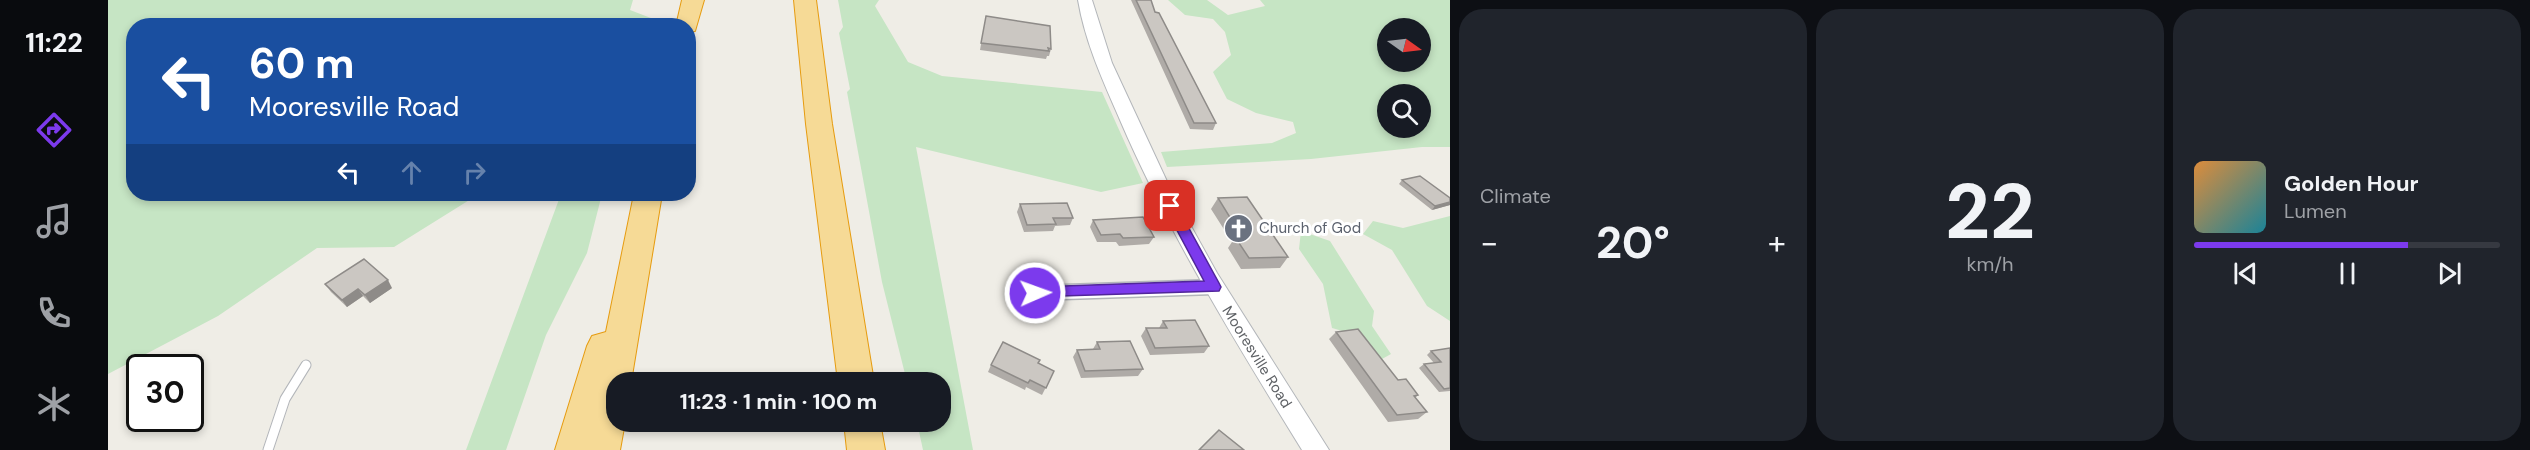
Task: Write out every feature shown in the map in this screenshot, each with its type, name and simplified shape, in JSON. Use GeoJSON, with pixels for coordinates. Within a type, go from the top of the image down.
{"type":"FeatureCollection","features":[{"type":"Feature","properties":{"kind":"highway"},"geometry":{"type":"LineString","coordinates":[[689,18],[693,0]]}},
{"type":"Feature","properties":{"kind":"highway"},"geometry":{"type":"LineString","coordinates":[[805,0],[834,237],[854,372]]}},
{"type":"Feature","properties":{"kind":"highway"},"geometry":{"type":"LineString","coordinates":[[574,450],[646,201]]}},
{"type":"Feature","properties":{"kind":"highway"},"geometry":{"type":"LineString","coordinates":[[601,450],[639,232]]}},
{"type":"Feature","properties":{"kind":"highway"},"geometry":{"type":"LineString","coordinates":[[834,237],[843,372]]}},
{"type":"Feature","properties":{"kind":"highway"},"geometry":{"type":"LineString","coordinates":[[848,432],[849,450]]}},
{"type":"Feature","properties":{"kind":"highway"},"geometry":{"type":"LineString","coordinates":[[863,432],[866,450]]}},
{"type":"Feature","properties":{"kind":"street","name":"Mooresville Road"},"geometry":{"type":"LineString","coordinates":[[1085,0],[1094,35],[1133,132],[1214,287],[1316,450]]}},
{"type":"Feature","properties":{"kind":"street"},"geometry":{"type":"LineString","coordinates":[[1035,293],[1214,287]]}},
{"type":"Feature","properties":{"kind":"lane"},"geometry":{"type":"LineString","coordinates":[[268,450],[285,399],[306,365]]}},
{"type":"Feature","properties":{"kind":"green space"},"geometry":{"type":"Polygon","coordinates":[[[108,0],[633,0],[630,10],[651,18],[126,18],[126,201],[468,201],[394,247],[317,248],[218,316],[146,354],[126,354],[126,365],[108,374],[108,0]]]}},
{"type":"Feature","properties":{"kind":"green space"},"geometry":{"type":"Polygon","coordinates":[[[838,0],[879,0],[875,6],[908,62],[942,76],[1102,92],[1143,183],[1101,192],[916,147],[973,450],[923,450],[919,432],[951,432],[951,372],[904,372],[882,282],[847,92],[850,89],[839,33],[843,27],[838,0]]]}},
{"type":"Feature","properties":{"kind":"green space"},"geometry":{"type":"Polygon","coordinates":[[[1168,0],[1207,0],[1228,15],[1265,6],[1260,0],[1450,0],[1450,147],[1422,147],[1311,159],[1167,167],[1161,152],[1272,143],[1296,133],[1293,122],[1256,113],[1227,99],[1213,72],[1231,55],[1225,32],[1213,19],[1185,15],[1168,0]]]}},
{"type":"Feature","properties":{"kind":"green space"},"geometry":{"type":"Polygon","coordinates":[[[558,201],[600,201],[587,253],[546,335],[506,450],[466,450],[558,201]]]}},
{"type":"Feature","properties":{"kind":"green space"},"geometry":{"type":"Polygon","coordinates":[[[1450,216],[1450,321],[1427,306],[1392,250],[1363,234],[1373,221],[1403,228],[1450,216]]]}},
{"type":"Feature","properties":{"kind":"green space"},"geometry":{"type":"Polygon","coordinates":[[[1301,231],[1330,241],[1374,311],[1372,326],[1391,354],[1382,359],[1353,334],[1332,328],[1323,284],[1299,249],[1301,231]]]}},
{"type":"Feature","properties":{"kind":"building"},"geometry":{"type":"Polygon","coordinates":[[[1136,0],[1151,0],[1155,12],[1159,13],[1216,123],[1194,123],[1136,0]]]}},
{"type":"Feature","properties":{"kind":"building"},"geometry":{"type":"Polygon","coordinates":[[[986,16],[1050,26],[1051,49],[1048,48],[1049,51],[981,43],[986,16]]]}},
{"type":"Feature","properties":{"kind":"building"},"geometry":{"type":"Polygon","coordinates":[[[1420,176],[1450,198],[1450,202],[1435,206],[1402,180],[1420,176]]]}},
{"type":"Feature","properties":{"kind":"building"},"geometry":{"type":"Polygon","coordinates":[[[1247,197],[1288,257],[1249,258],[1235,237],[1242,237],[1218,198],[1247,197]]]}},
{"type":"Feature","properties":{"kind":"building"},"geometry":{"type":"Polygon","coordinates":[[[1067,203],[1073,218],[1053,218],[1056,224],[1027,225],[1020,204],[1067,203]]]}},
{"type":"Feature","properties":{"kind":"building"},"geometry":{"type":"Polygon","coordinates":[[[1143,217],[1154,237],[1123,238],[1120,234],[1101,235],[1093,220],[1143,217]]]}},
{"type":"Feature","properties":{"kind":"building"},"geometry":{"type":"Polygon","coordinates":[[[364,259],[388,280],[365,295],[358,289],[342,300],[325,284],[364,259]]]}},
{"type":"Feature","properties":{"kind":"building"},"geometry":{"type":"Polygon","coordinates":[[[1195,320],[1209,346],[1155,348],[1146,328],[1167,328],[1163,321],[1195,320]]]}},
{"type":"Feature","properties":{"kind":"building"},"geometry":{"type":"Polygon","coordinates":[[[1358,329],[1398,380],[1406,379],[1418,395],[1414,396],[1427,412],[1397,415],[1336,332],[1358,329]]]}},
{"type":"Feature","properties":{"kind":"building"},"geometry":{"type":"Polygon","coordinates":[[[1130,341],[1143,369],[1085,371],[1077,350],[1100,349],[1097,342],[1130,341]]]}},
{"type":"Feature","properties":{"kind":"building"},"geometry":{"type":"Polygon","coordinates":[[[1003,342],[1040,360],[1038,363],[1054,371],[1046,388],[1030,380],[1028,383],[991,365],[1003,342]]]}},
{"type":"Feature","properties":{"kind":"building"},"geometry":{"type":"Polygon","coordinates":[[[1450,348],[1450,388],[1444,389],[1424,364],[1441,362],[1431,351],[1450,348]]]}},
{"type":"Feature","properties":{"kind":"building"},"geometry":{"type":"Polygon","coordinates":[[[1219,430],[1244,450],[1199,450],[1219,430]]]}},
{"type":"Feature","properties":{"kind":"place","name":"Church of God"},"geometry":{"type":"Point","coordinates":[1238,228]}},
{"type":"Feature","properties":{"kind":"route"},"geometry":{"type":"LineString","coordinates":[[1035,293],[1214,287],[1170,206]]}}]}
